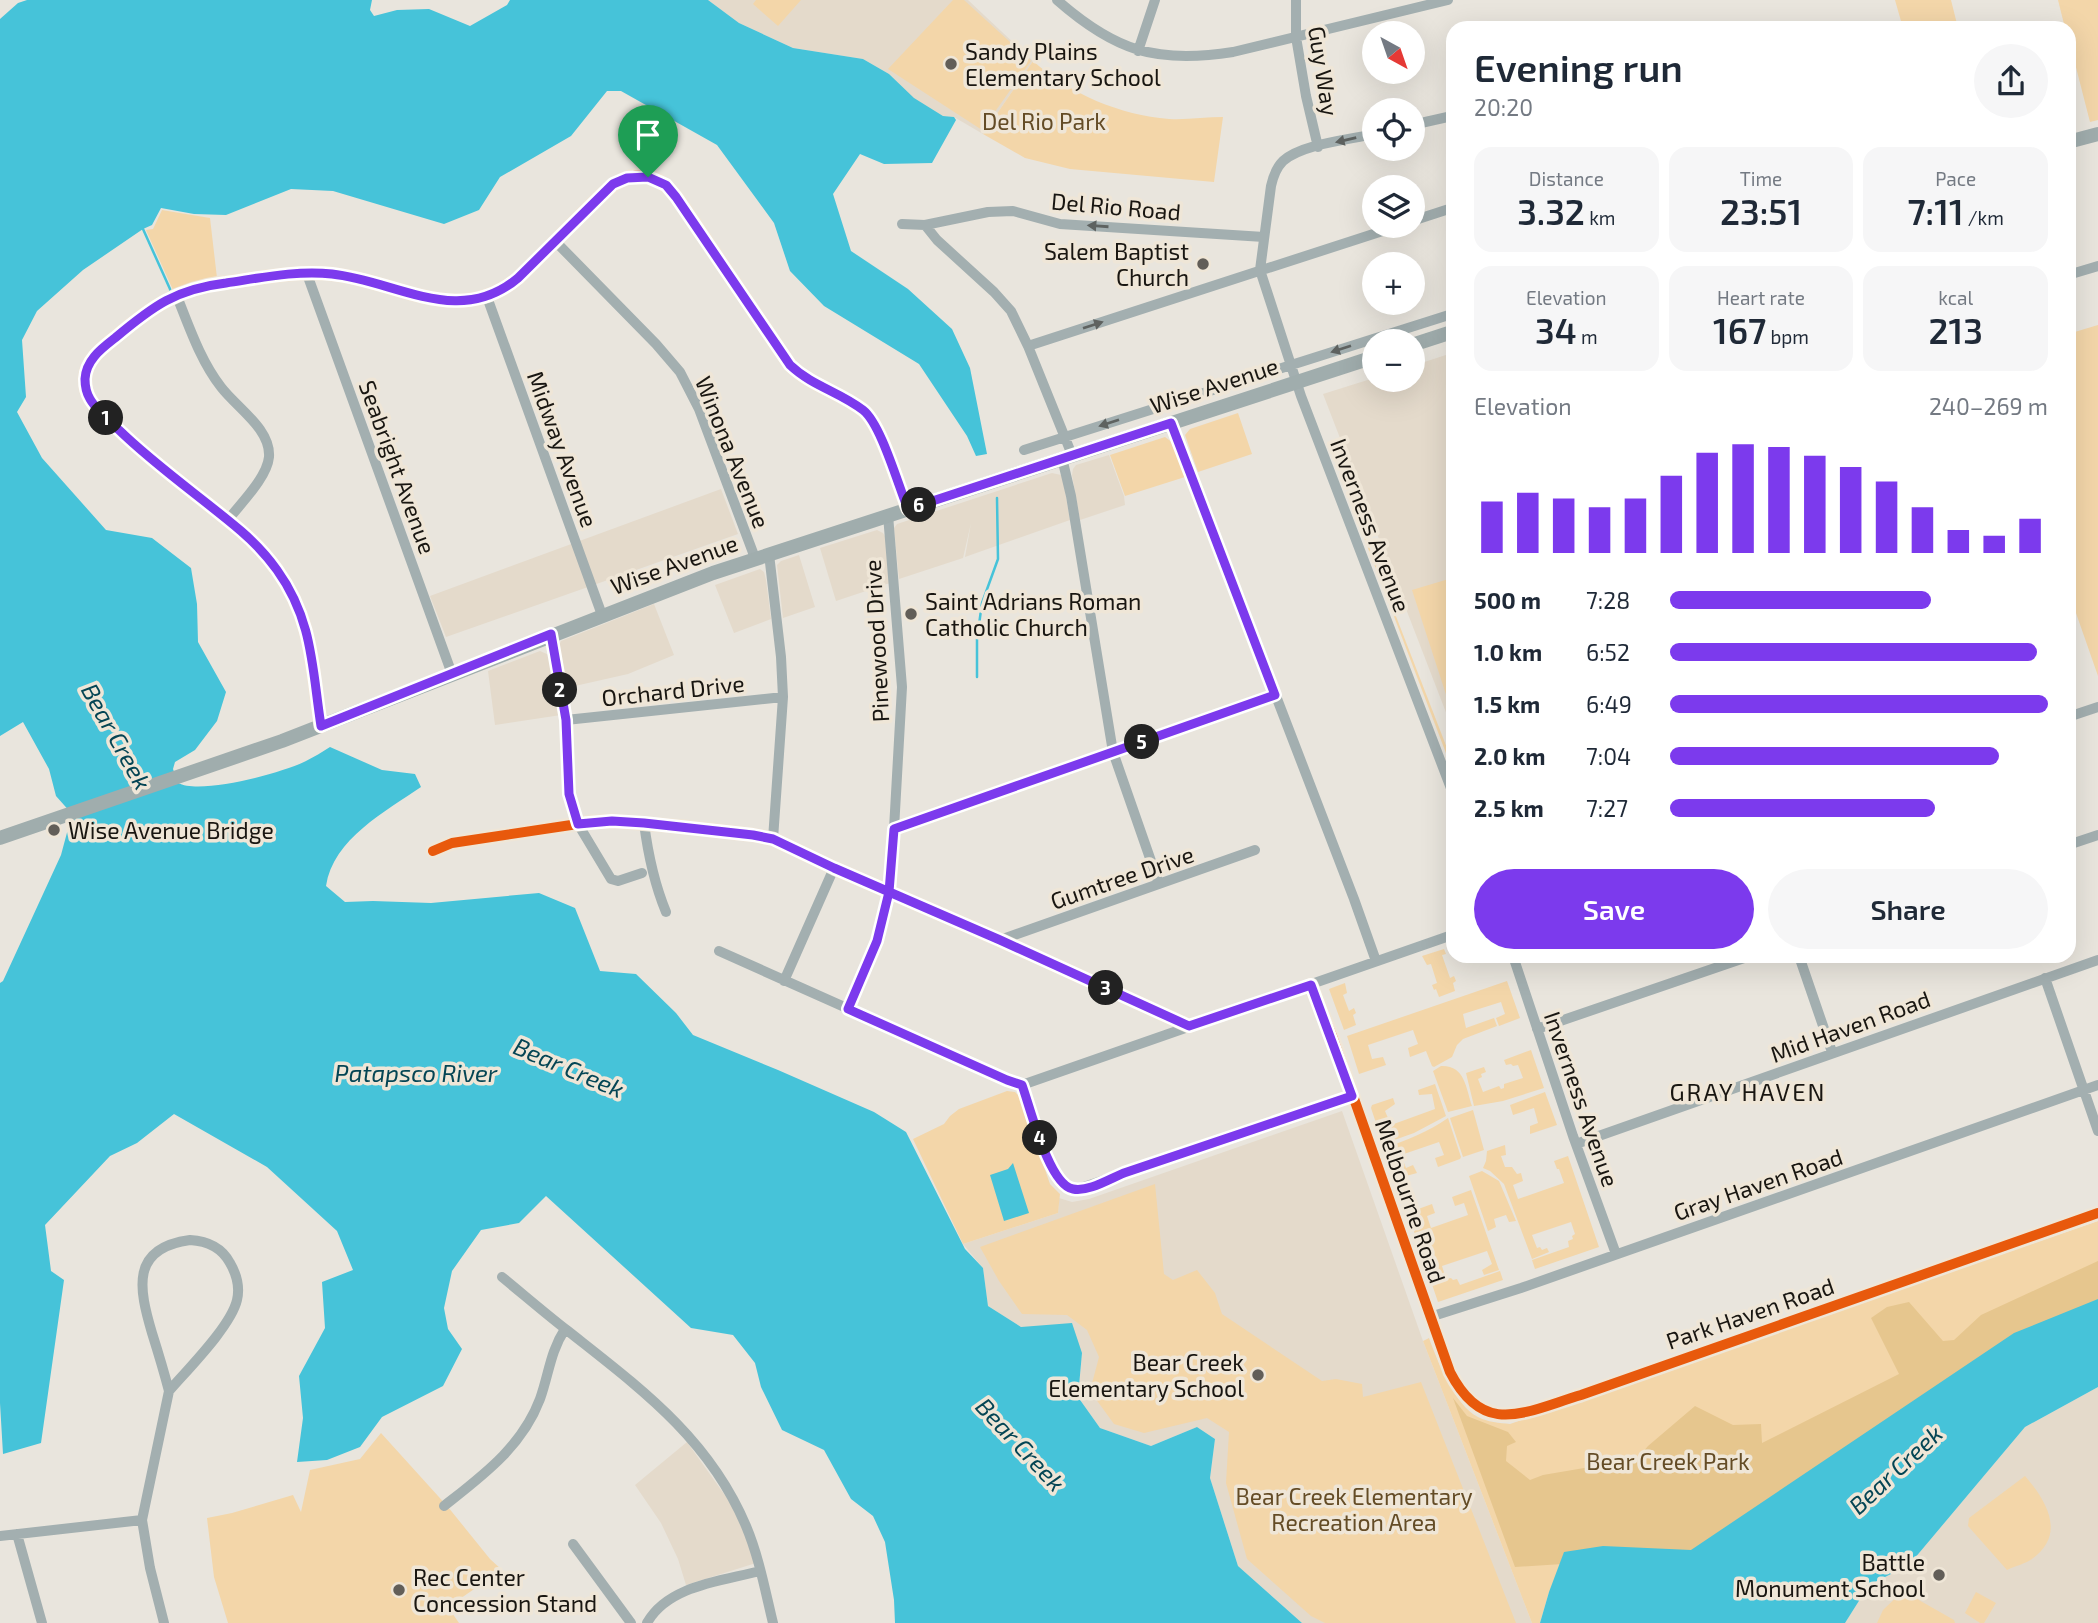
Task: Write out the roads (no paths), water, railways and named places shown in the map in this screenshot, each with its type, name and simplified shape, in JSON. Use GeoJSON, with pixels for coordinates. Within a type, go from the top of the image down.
{"type":"FeatureCollection","features":[{"type":"Feature","properties":{"kind":"main road"},"geometry":{"type":"LineString","coordinates":[[2076,140],[2098,134]]}},
{"type":"Feature","properties":{"kind":"main road"},"geometry":{"type":"LineString","coordinates":[[1425,341],[1446,334]]}},
{"type":"Feature","properties":{"kind":"main road","name":"Wise Avenue"},"geometry":{"type":"LineString","coordinates":[[0,838],[321,726],[551,634],[762,556],[1362,361]]}},
{"type":"Feature","properties":{"kind":"street"},"geometry":{"type":"LineString","coordinates":[[1057,0],[1105,37],[1138,51],[1172,57],[1204,57],[1233,52],[1448,0]]}},
{"type":"Feature","properties":{"kind":"street"},"geometry":{"type":"LineString","coordinates":[[1138,51],[1155,0]]}},
{"type":"Feature","properties":{"kind":"street","name":"Guy Way"},"geometry":{"type":"LineString","coordinates":[[1296,0],[1296,37],[1318,147]]}},
{"type":"Feature","properties":{"kind":"street"},"geometry":{"type":"LineString","coordinates":[[1425,122],[1446,117]]}},
{"type":"Feature","properties":{"kind":"street"},"geometry":{"type":"LineString","coordinates":[[1260,270],[1271,186],[1276,169],[1291,156],[1362,137]]}},
{"type":"Feature","properties":{"kind":"street"},"geometry":{"type":"LineString","coordinates":[[321,726],[308,634],[288,587],[250,539],[140,450],[94,406],[87,393],[86,371],[93,358],[138,318],[176,294],[203,286],[307,274],[331,274],[451,302],[487,297],[509,285],[607,188],[619,180],[641,176],[654,178],[666,185],[681,203],[790,365],[805,378],[863,410],[873,420],[908,509]]}},
{"type":"Feature","properties":{"kind":"street"},"geometry":{"type":"LineString","coordinates":[[1425,217],[1446,210]]}},
{"type":"Feature","properties":{"kind":"street","name":"Del Rio Road"},"geometry":{"type":"LineString","coordinates":[[902,224],[925,225],[988,212],[1013,211],[1060,224],[1264,237]]}},
{"type":"Feature","properties":{"kind":"street"},"geometry":{"type":"LineString","coordinates":[[925,225],[937,240],[1001,299],[1014,317],[1065,438],[1070,496],[1113,752],[1160,884]]}},
{"type":"Feature","properties":{"kind":"street"},"geometry":{"type":"LineString","coordinates":[[1028,346],[1362,237]]}},
{"type":"Feature","properties":{"kind":"street","name":"Winona Avenue"},"geometry":{"type":"LineString","coordinates":[[555,241],[680,372],[699,409],[762,556],[781,656],[783,697],[773,839]]}},
{"type":"Feature","properties":{"kind":"street"},"geometry":{"type":"LineString","coordinates":[[2076,273],[2098,266]]}},
{"type":"Feature","properties":{"kind":"street","name":"Inverness Avenue"},"geometry":{"type":"LineString","coordinates":[[1260,270],[1296,382],[1446,775]]}},
{"type":"Feature","properties":{"kind":"street","name":"Seabright Avenue"},"geometry":{"type":"LineString","coordinates":[[307,274],[452,674]]}},
{"type":"Feature","properties":{"kind":"street"},"geometry":{"type":"LineString","coordinates":[[176,294],[213,375],[236,405],[258,427],[268,444],[269,457],[265,470],[228,520]]}},
{"type":"Feature","properties":{"kind":"street","name":"Midway Avenue"},"geometry":{"type":"LineString","coordinates":[[487,297],[602,615]]}},
{"type":"Feature","properties":{"kind":"street","name":"Wise Avenue"},"geometry":{"type":"LineString","coordinates":[[1024,450],[1446,316]]}},
{"type":"Feature","properties":{"kind":"street"},"geometry":{"type":"LineString","coordinates":[[1171,423],[1376,961]]}},
{"type":"Feature","properties":{"kind":"street","name":"Pinewood Drive"},"geometry":{"type":"LineString","coordinates":[[848,1009],[877,941],[889,892],[902,687],[888,515]]}},
{"type":"Feature","properties":{"kind":"street"},"geometry":{"type":"LineString","coordinates":[[551,634],[566,720],[567,782],[578,824],[611,879],[618,881],[642,873]]}},
{"type":"Feature","properties":{"kind":"street"},"geometry":{"type":"LineString","coordinates":[[894,829],[1275,695]]}},
{"type":"Feature","properties":{"kind":"street","name":"Orchard Drive"},"geometry":{"type":"LineString","coordinates":[[566,720],[783,697]]}},
{"type":"Feature","properties":{"kind":"street"},"geometry":{"type":"LineString","coordinates":[[2076,714],[2098,707]]}},
{"type":"Feature","properties":{"kind":"street"},"geometry":{"type":"LineString","coordinates":[[433,851],[452,843],[612,821],[773,839],[1189,1026]]}},
{"type":"Feature","properties":{"kind":"street"},"geometry":{"type":"LineString","coordinates":[[644,823],[656,889],[666,912]]}},
{"type":"Feature","properties":{"kind":"street"},"geometry":{"type":"LineString","coordinates":[[2076,842],[2098,835]]}},
{"type":"Feature","properties":{"kind":"street","name":"Gumtree Drive"},"geometry":{"type":"LineString","coordinates":[[1000,940],[1255,850]]}},
{"type":"Feature","properties":{"kind":"street"},"geometry":{"type":"LineString","coordinates":[[783,981],[834,868]]}},
{"type":"Feature","properties":{"kind":"street"},"geometry":{"type":"LineString","coordinates":[[719,950],[783,981],[1022,1085],[1446,937]]}},
{"type":"Feature","properties":{"kind":"street","name":"Mid Haven Road"},"geometry":{"type":"LineString","coordinates":[[1576,1144],[2098,960]]}},
{"type":"Feature","properties":{"kind":"street","name":"Inverness Avenue"},"geometry":{"type":"LineString","coordinates":[[1515,963],[1616,1254]]}},
{"type":"Feature","properties":{"kind":"street"},"geometry":{"type":"LineString","coordinates":[[1537,1029],[1730,963]]}},
{"type":"Feature","properties":{"kind":"street"},"geometry":{"type":"LineString","coordinates":[[1801,963],[1832,1052]]}},
{"type":"Feature","properties":{"kind":"street"},"geometry":{"type":"LineString","coordinates":[[2045,978],[2098,1130]]}},
{"type":"Feature","properties":{"kind":"street","name":"Melbourne Road"},"geometry":{"type":"LineString","coordinates":[[1311,985],[1442,1352]]}},
{"type":"Feature","properties":{"kind":"street"},"geometry":{"type":"LineString","coordinates":[[1022,1085],[1052,1170],[1064,1186],[1079,1189],[1352,1096]]}},
{"type":"Feature","properties":{"kind":"street","name":"Gray Haven Road"},"geometry":{"type":"LineString","coordinates":[[1430,1317],[1521,1288],[2098,1085]]}},
{"type":"Feature","properties":{"kind":"street","name":"Park Haven Road"},"geometry":{"type":"LineString","coordinates":[[1442,1352],[1466,1399],[1485,1412],[1509,1415],[1581,1395],[2098,1213]]}},
{"type":"Feature","properties":{"kind":"street"},"geometry":{"type":"LineString","coordinates":[[164,1623],[150,1568],[142,1520],[169,1391],[228,1320],[237,1301],[238,1283],[232,1267],[223,1253],[204,1242],[190,1240],[168,1246],[149,1262],[142,1278],[142,1298],[169,1391]]}},
{"type":"Feature","properties":{"kind":"street"},"geometry":{"type":"LineString","coordinates":[[502,1277],[620,1371],[661,1406],[687,1433],[732,1498],[752,1541],[773,1623]]}},
{"type":"Feature","properties":{"kind":"street"},"geometry":{"type":"LineString","coordinates":[[444,1506],[499,1461],[524,1431],[541,1398],[556,1343],[565,1329]]}},
{"type":"Feature","properties":{"kind":"street"},"geometry":{"type":"LineString","coordinates":[[0,1536],[142,1520]]}},
{"type":"Feature","properties":{"kind":"street"},"geometry":{"type":"LineString","coordinates":[[17,1534],[42,1623]]}},
{"type":"Feature","properties":{"kind":"street"},"geometry":{"type":"LineString","coordinates":[[573,1544],[631,1623]]}},
{"type":"Feature","properties":{"kind":"street"},"geometry":{"type":"LineString","coordinates":[[647,1623],[656,1610],[676,1595],[760,1571]]}},
{"type":"Feature","properties":{"kind":"water","name":"Patapsco River"},"geometry":{"type":"Polygon","coordinates":[[[27,0],[372,0],[370,10],[374,16],[397,10],[429,9],[470,26],[507,5],[510,0],[708,0],[739,23],[793,48],[863,59],[889,74],[914,98],[943,116],[954,117],[956,120],[932,163],[884,164],[860,154],[833,194],[851,251],[908,289],[952,329],[970,368],[987,454],[976,456],[967,436],[919,364],[824,306],[790,271],[774,223],[717,145],[621,91],[607,91],[571,136],[500,177],[479,210],[444,224],[333,191],[291,189],[226,215],[194,214],[161,208],[152,225],[83,270],[37,311],[22,340],[26,397],[17,412],[42,458],[106,530],[152,538],[191,568],[197,604],[198,642],[226,692],[217,721],[195,750],[175,762],[173,769],[178,783],[204,786],[242,781],[295,766],[330,747],[382,770],[415,774],[421,787],[377,816],[350,840],[339,854],[326,886],[345,902],[431,903],[539,893],[575,908],[600,971],[636,974],[676,1013],[693,1035],[874,1112],[906,1132],[965,1249],[983,1268],[988,1306],[1021,1327],[1072,1323],[1082,1353],[1078,1397],[1100,1428],[1151,1446],[1197,1427],[1215,1439],[1210,1478],[1238,1566],[1302,1623],[895,1623],[885,1542],[873,1516],[851,1499],[824,1450],[782,1430],[761,1387],[755,1363],[733,1335],[691,1328],[546,1196],[519,1223],[481,1230],[452,1271],[444,1308],[448,1329],[462,1349],[443,1386],[382,1417],[360,1447],[327,1460],[297,1462],[303,1418],[299,1376],[325,1328],[322,1282],[353,1270],[337,1231],[267,1167],[174,1114],[137,1143],[110,1156],[45,1225],[51,1271],[64,1280],[41,1443],[3,1454],[0,1403],[0,983],[61,855],[72,814],[56,796],[49,769],[23,722],[0,736],[0,19],[18,3],[27,0]]]}},
{"type":"Feature","properties":{"kind":"water"},"geometry":{"type":"Polygon","coordinates":[[[1013,1163],[1029,1213],[1004,1221],[990,1175],[1008,1169],[1013,1163]]]}},
{"type":"Feature","properties":{"kind":"water","name":"Bear Creek"},"geometry":{"type":"Polygon","coordinates":[[[2098,1299],[2098,1387],[2025,1427],[1909,1565],[1869,1585],[1845,1623],[1540,1623],[1564,1552],[1603,1546],[1691,1550],[2014,1333],[2098,1299]]]}},
{"type":"Feature","properties":{"kind":"waterway"},"geometry":{"type":"LineString","coordinates":[[143,229],[171,294]]}},
{"type":"Feature","properties":{"kind":"waterway"},"geometry":{"type":"LineString","coordinates":[[977,677],[977,639],[982,603],[998,559],[997,498]]}},
{"type":"Feature","properties":{"kind":"place","name":"Sandy Plains Elementary School"},"geometry":{"type":"Point","coordinates":[951,64]}},
{"type":"Feature","properties":{"kind":"place","name":"Salem Baptist Church"},"geometry":{"type":"Point","coordinates":[1203,264]}},
{"type":"Feature","properties":{"kind":"place","name":"Saint Adrians Roman Catholic Church"},"geometry":{"type":"Point","coordinates":[911,614]}},
{"type":"Feature","properties":{"kind":"place","name":"Wise Avenue Bridge"},"geometry":{"type":"Point","coordinates":[54,830]}},
{"type":"Feature","properties":{"kind":"place","name":"Bear Creek Elementary School"},"geometry":{"type":"Point","coordinates":[1258,1375]}},
{"type":"Feature","properties":{"kind":"place","name":"Battle Monument School"},"geometry":{"type":"Point","coordinates":[1939,1575]}},
{"type":"Feature","properties":{"kind":"place","name":"Rec Center Concession Stand"},"geometry":{"type":"Point","coordinates":[399,1590]}},
{"type":"Feature","properties":{"kind":"district","name":"GRAY HAVEN"},"geometry":{"type":"Point","coordinates":[1748,1091]}},
{"type":"Feature","properties":{"kind":"park label","name":"Del Rio Park"},"geometry":{"type":"Point","coordinates":[1044,121]}},
{"type":"Feature","properties":{"kind":"park label","name":"Bear Creek Park"},"geometry":{"type":"Point","coordinates":[1668,1461]}},
{"type":"Feature","properties":{"kind":"park label","name":"Bear Creek Elementary Recreation Area"},"geometry":{"type":"Point","coordinates":[1354,1509]}}]}
